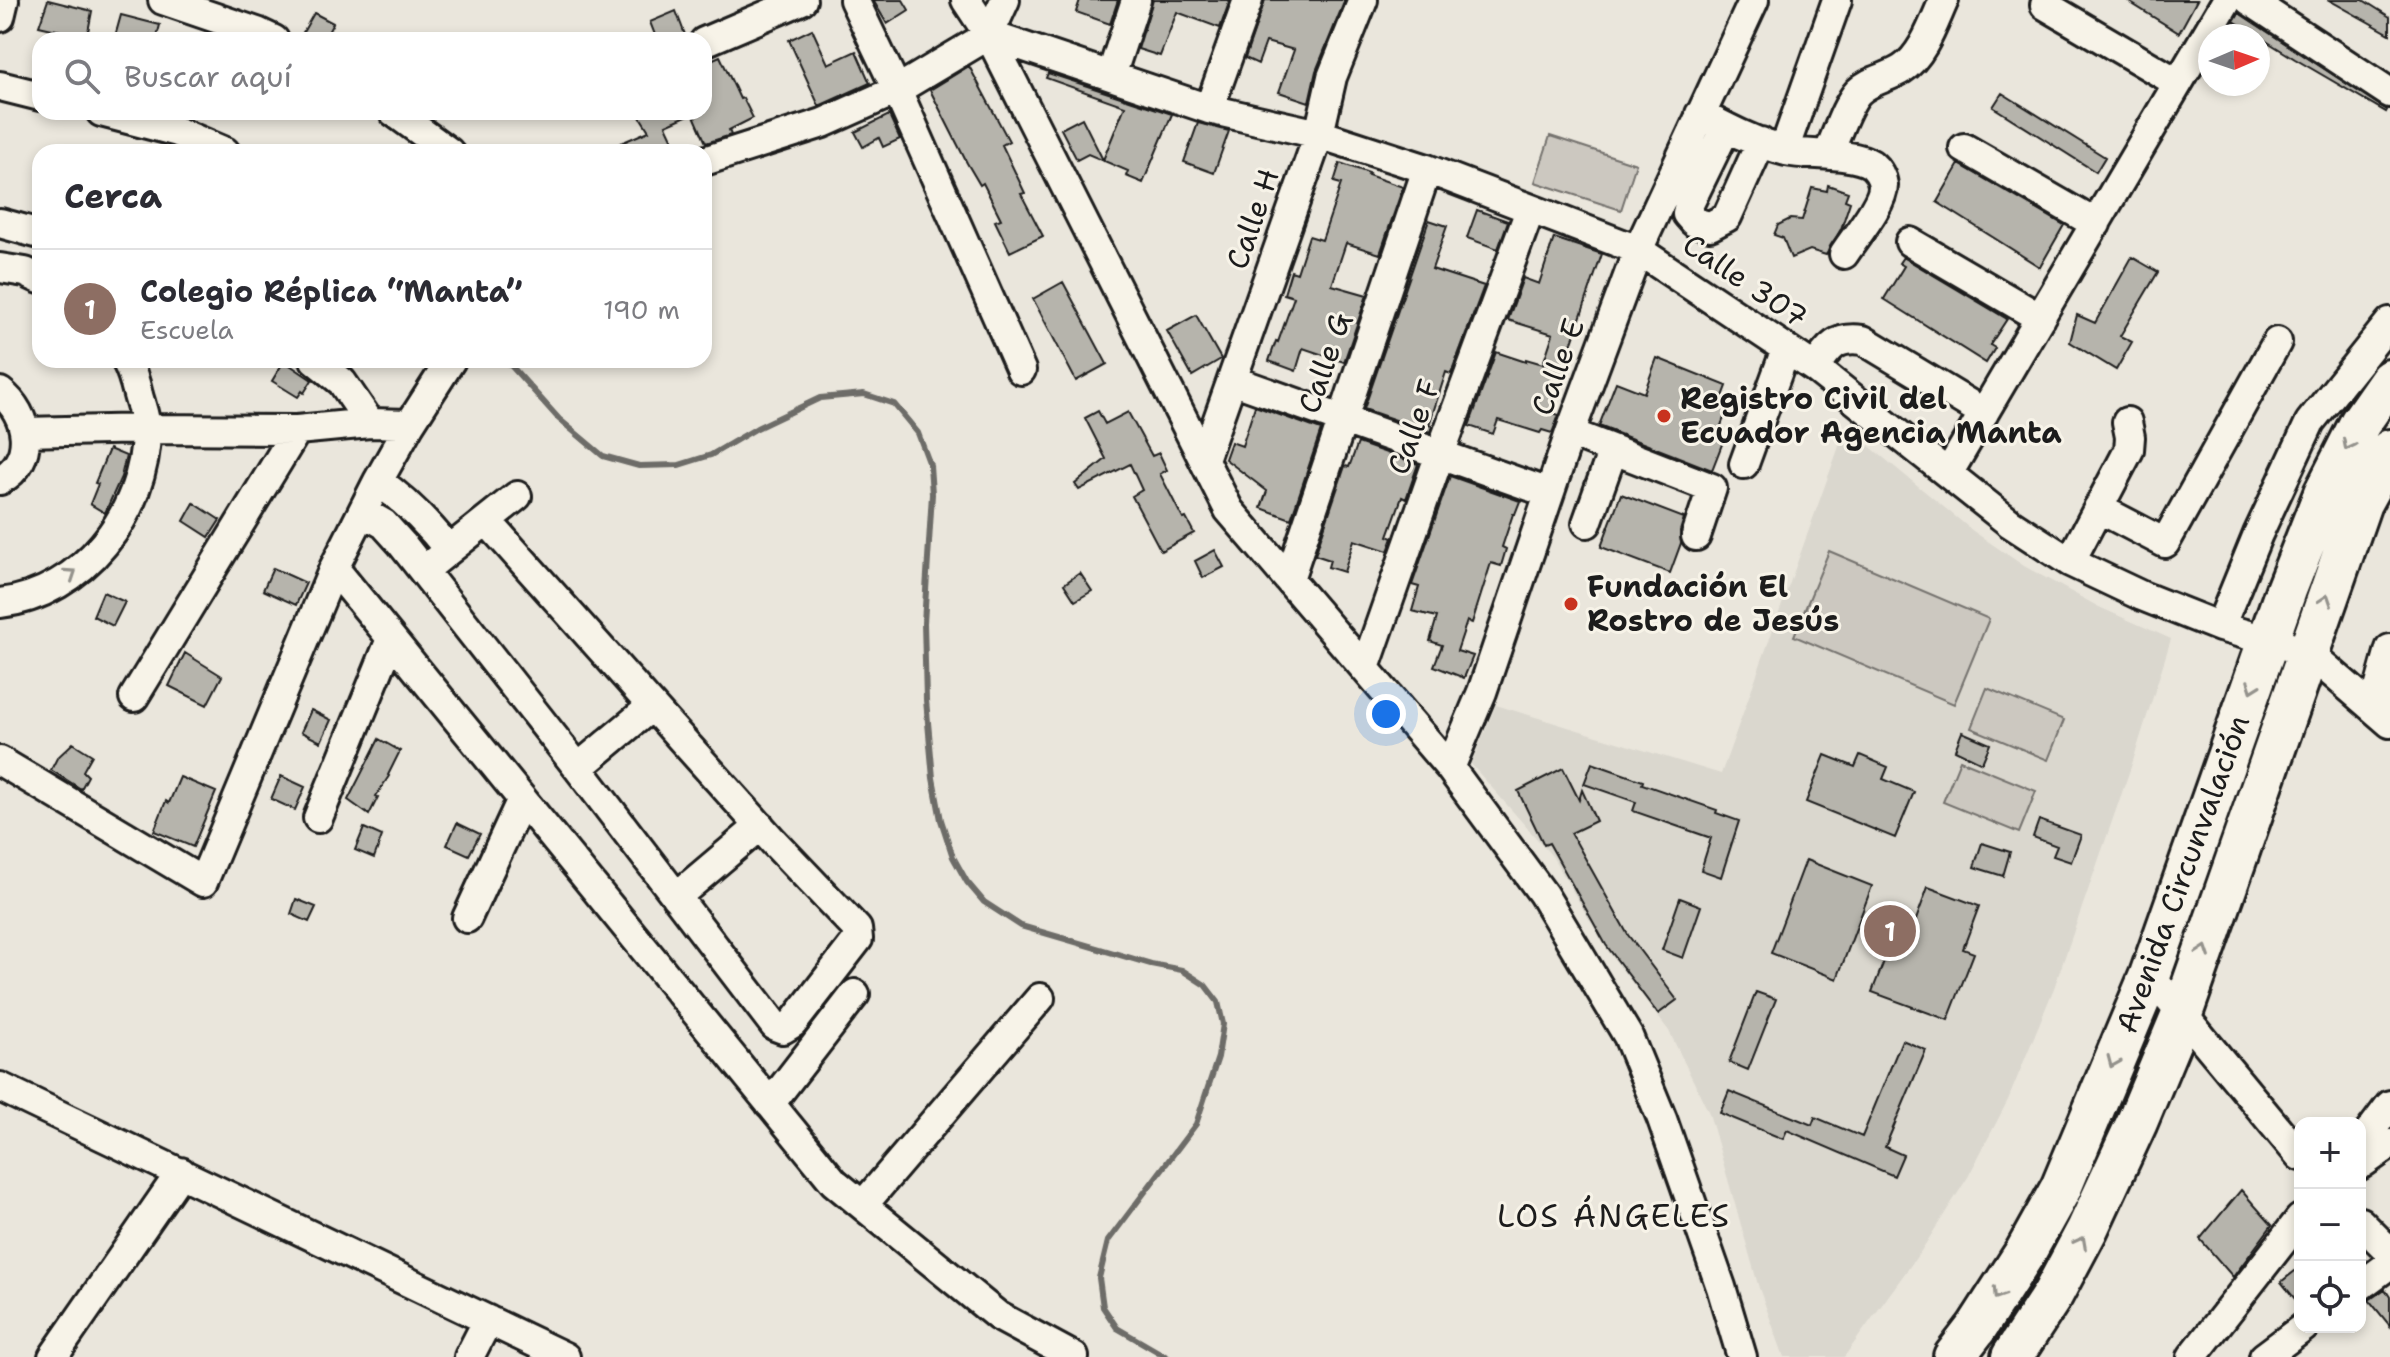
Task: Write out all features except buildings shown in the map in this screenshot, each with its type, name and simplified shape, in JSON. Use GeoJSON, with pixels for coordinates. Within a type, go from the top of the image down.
{"type":"FeatureCollection","features":[{"type":"Feature","properties":{"kind":"highway","name":"Avenida Circunvalación"},"geometry":{"type":"LineString","coordinates":[[1954,1357],[2026,1251],[2061,1188],[2150,975],[2324,494],[2360,423],[2390,380]]}},
{"type":"Feature","properties":{"kind":"highway","name":"Avenida Circunvalación"},"geometry":{"type":"LineString","coordinates":[[2012,1357],[2053,1294],[2087,1230],[2137,1122],[2182,1014],[2361,503],[2390,450]]}},
{"type":"Feature","properties":{"kind":"street"},"geometry":{"type":"LineString","coordinates":[[0,17],[4,0]]}},
{"type":"Feature","properties":{"kind":"street"},"geometry":{"type":"LineString","coordinates":[[163,0],[257,32]]}},
{"type":"Feature","properties":{"kind":"street"},"geometry":{"type":"LineString","coordinates":[[712,39],[802,0]]}},
{"type":"Feature","properties":{"kind":"street"},"geometry":{"type":"LineString","coordinates":[[854,0],[1021,370]]}},
{"type":"Feature","properties":{"kind":"street"},"geometry":{"type":"LineString","coordinates":[[966,0],[989,35],[1229,510],[1450,768],[1543,894],[1628,1036],[1662,1119],[1742,1357]]}},
{"type":"Feature","properties":{"kind":"street"},"geometry":{"type":"LineString","coordinates":[[712,158],[823,123],[897,90],[989,35],[1005,0]]}},
{"type":"Feature","properties":{"kind":"street"},"geometry":{"type":"LineString","coordinates":[[1111,76],[1136,0]]}},
{"type":"Feature","properties":{"kind":"street"},"geometry":{"type":"LineString","coordinates":[[1209,109],[1248,0]]}},
{"type":"Feature","properties":{"kind":"street","name":"Calle H"},"geometry":{"type":"LineString","coordinates":[[1204,459],[1319,134],[1332,77],[1363,0]]}},
{"type":"Feature","properties":{"kind":"street","name":"Calle E"},"geometry":{"type":"LineString","coordinates":[[1450,768],[1482,692],[1570,433],[1638,250],[1754,0]]}},
{"type":"Feature","properties":{"kind":"street"},"geometry":{"type":"LineString","coordinates":[[1726,128],[1689,204],[1687,214],[1694,222],[1710,226],[1727,217],[1773,146],[1837,0]]}},
{"type":"Feature","properties":{"kind":"street"},"geometry":{"type":"LineString","coordinates":[[1828,154],[1856,94],[1867,84],[1907,67],[1921,47],[1944,0]]}},
{"type":"Feature","properties":{"kind":"street"},"geometry":{"type":"LineString","coordinates":[[1949,472],[2227,0]]}},
{"type":"Feature","properties":{"kind":"street"},"geometry":{"type":"LineString","coordinates":[[2249,0],[2390,93]]}},
{"type":"Feature","properties":{"kind":"street"},"geometry":{"type":"LineString","coordinates":[[2045,5],[2178,83]]}},
{"type":"Feature","properties":{"kind":"street","name":"Calle 307"},"geometry":{"type":"LineString","coordinates":[[989,35],[1209,109],[1319,134],[1427,169],[1638,250],[1815,368],[2010,523],[2070,562],[2142,596],[2220,627],[2308,652],[2382,715]]}},
{"type":"Feature","properties":{"kind":"street"},"geometry":{"type":"LineString","coordinates":[[0,86],[32,94]]}},
{"type":"Feature","properties":{"kind":"street"},"geometry":{"type":"LineString","coordinates":[[1700,114],[1773,146],[1869,163],[1879,172],[1883,185],[1880,198],[1844,254]]}},
{"type":"Feature","properties":{"kind":"street"},"geometry":{"type":"LineString","coordinates":[[132,120],[178,132],[206,144]]}},
{"type":"Feature","properties":{"kind":"street"},"geometry":{"type":"LineString","coordinates":[[404,120],[435,144]]}},
{"type":"Feature","properties":{"kind":"street"},"geometry":{"type":"LineString","coordinates":[[1964,148],[2096,224]]}},
{"type":"Feature","properties":{"kind":"street","name":"Calle G"},"geometry":{"type":"LineString","coordinates":[[1289,579],[1427,169]]}},
{"type":"Feature","properties":{"kind":"street","name":"Calle F"},"geometry":{"type":"LineString","coordinates":[[1365,668],[1530,210]]}},
{"type":"Feature","properties":{"kind":"street"},"geometry":{"type":"LineString","coordinates":[[0,223],[32,232]]}},
{"type":"Feature","properties":{"kind":"street"},"geometry":{"type":"LineString","coordinates":[[1910,242],[2040,318]]}},
{"type":"Feature","properties":{"kind":"street"},"geometry":{"type":"LineString","coordinates":[[0,268],[32,275]]}},
{"type":"Feature","properties":{"kind":"street"},"geometry":{"type":"LineString","coordinates":[[2220,627],[2258,534],[2310,422],[2390,322]]}},
{"type":"Feature","properties":{"kind":"street"},"geometry":{"type":"LineString","coordinates":[[1815,368],[1836,343],[1849,338],[1863,340],[1984,413]]}},
{"type":"Feature","properties":{"kind":"street"},"geometry":{"type":"LineString","coordinates":[[2098,508],[2165,543],[2277,342]]}},
{"type":"Feature","properties":{"kind":"street"},"geometry":{"type":"LineString","coordinates":[[1744,464],[1786,349]]}},
{"type":"Feature","properties":{"kind":"street"},"geometry":{"type":"LineString","coordinates":[[0,603],[22,601],[75,575],[115,532],[139,478],[147,429],[130,368]]}},
{"type":"Feature","properties":{"kind":"street"},"geometry":{"type":"LineString","coordinates":[[325,368],[342,382],[370,423]]}},
{"type":"Feature","properties":{"kind":"street"},"geometry":{"type":"LineString","coordinates":[[0,761],[203,882],[334,568],[378,481],[446,368]]}},
{"type":"Feature","properties":{"kind":"street"},"geometry":{"type":"LineString","coordinates":[[1232,380],[1549,493]]}},
{"type":"Feature","properties":{"kind":"street"},"geometry":{"type":"LineString","coordinates":[[0,392],[21,415],[25,432],[24,449],[17,465],[0,480]]}},
{"type":"Feature","properties":{"kind":"street"},"geometry":{"type":"LineString","coordinates":[[2070,562],[2129,450],[2127,422]]}},
{"type":"Feature","properties":{"kind":"street"},"geometry":{"type":"LineString","coordinates":[[25,432],[297,430],[370,423],[410,424]]}},
{"type":"Feature","properties":{"kind":"street"},"geometry":{"type":"LineString","coordinates":[[134,697],[297,430]]}},
{"type":"Feature","properties":{"kind":"street"},"geometry":{"type":"LineString","coordinates":[[1570,433],[1712,488],[1696,536]]}},
{"type":"Feature","properties":{"kind":"street"},"geometry":{"type":"LineString","coordinates":[[1587,523],[1613,450]]}},
{"type":"Feature","properties":{"kind":"street"},"geometry":{"type":"LineString","coordinates":[[378,481],[427,521],[449,550]]}},
{"type":"Feature","properties":{"kind":"street"},"geometry":{"type":"LineString","coordinates":[[424,570],[517,496]]}},
{"type":"Feature","properties":{"kind":"street"},"geometry":{"type":"LineString","coordinates":[[363,512],[384,524],[424,570],[775,1026],[783,1029],[793,1023],[858,939],[857,929],[760,826],[487,521]]}},
{"type":"Feature","properties":{"kind":"street"},"geometry":{"type":"LineString","coordinates":[[334,568],[834,1182],[998,1316],[1074,1357]]}},
{"type":"Feature","properties":{"kind":"street"},"geometry":{"type":"LineString","coordinates":[[318,818],[391,639]]}},
{"type":"Feature","properties":{"kind":"street"},"geometry":{"type":"LineString","coordinates":[[2382,715],[2390,649]]}},
{"type":"Feature","properties":{"kind":"street"},"geometry":{"type":"LineString","coordinates":[[578,768],[652,706]]}},
{"type":"Feature","properties":{"kind":"street"},"geometry":{"type":"LineString","coordinates":[[467,918],[522,799]]}},
{"type":"Feature","properties":{"kind":"street"},"geometry":{"type":"LineString","coordinates":[[676,897],[760,826]]}},
{"type":"Feature","properties":{"kind":"street"},"geometry":{"type":"LineString","coordinates":[[2150,975],[2294,1149]]}},
{"type":"Feature","properties":{"kind":"street"},"geometry":{"type":"LineString","coordinates":[[770,1104],[855,994]]}},
{"type":"Feature","properties":{"kind":"street"},"geometry":{"type":"LineString","coordinates":[[863,1205],[1040,998]]}},
{"type":"Feature","properties":{"kind":"street"},"geometry":{"type":"LineString","coordinates":[[0,1087],[565,1357]]}},
{"type":"Feature","properties":{"kind":"street"},"geometry":{"type":"LineString","coordinates":[[2366,1137],[2390,1105]]}},
{"type":"Feature","properties":{"kind":"street"},"geometry":{"type":"LineString","coordinates":[[2366,1161],[2390,1144]]}},
{"type":"Feature","properties":{"kind":"street"},"geometry":{"type":"LineString","coordinates":[[53,1357],[181,1172]]}},
{"type":"Feature","properties":{"kind":"street"},"geometry":{"type":"LineString","coordinates":[[2192,1357],[2294,1227]]}},
{"type":"Feature","properties":{"kind":"street"},"geometry":{"type":"LineString","coordinates":[[2366,1228],[2390,1252]]}},
{"type":"Feature","properties":{"kind":"street"},"geometry":{"type":"LineString","coordinates":[[2366,1282],[2390,1264]]}},
{"type":"Feature","properties":{"kind":"street"},"geometry":{"type":"LineString","coordinates":[[469,1357],[488,1320]]}},
{"type":"Feature","properties":{"kind":"street"},"geometry":{"type":"LineString","coordinates":[[2264,1357],[2296,1333]]}},
{"type":"Feature","properties":{"kind":"shaded area"},"geometry":{"type":"Polygon","coordinates":[[[1550,136],[1636,164],[1621,210],[1535,182],[1550,136]]]}},
{"type":"Feature","properties":{"kind":"shaded area"},"geometry":{"type":"Polygon","coordinates":[[[1846,427],[1973,531],[2024,566],[2099,607],[2171,639],[2133,761],[2054,988],[2008,1100],[1968,1177],[1921,1251],[1844,1357],[1784,1357],[1759,1288],[1709,1113],[1669,1031],[1608,951],[1552,856],[1471,764],[1496,705],[1721,774],[1846,427]]]}},
{"type":"Feature","properties":{"kind":"shaded area"},"geometry":{"type":"Polygon","coordinates":[[[1829,551],[1989,619],[1954,704],[1794,636],[1829,551]]]}},
{"type":"Feature","properties":{"kind":"shaded area"},"geometry":{"type":"Polygon","coordinates":[[[1987,688],[2064,720],[2048,760],[1971,728],[1987,688]]]}},
{"type":"Feature","properties":{"kind":"shaded area"},"geometry":{"type":"Polygon","coordinates":[[[1960,760],[2036,791],[2019,833],[1943,802],[1960,760]]]}},
{"type":"Feature","properties":{"kind":"waterway"},"geometry":{"type":"LineString","coordinates":[[513,368],[559,419],[603,456],[639,466],[679,465],[711,455],[757,428],[820,398],[864,394],[894,404],[918,433],[930,465],[932,494],[924,623],[926,700],[933,778],[941,820],[953,857],[967,882],[984,902],[1021,926],[1182,970],[1205,985],[1218,1002],[1223,1024],[1218,1057],[1196,1124],[1108,1241],[1099,1278],[1103,1307],[1117,1328],[1167,1357]]}},
{"type":"Feature","properties":{"kind":"place","name":"Registro Civil del Ecuador Agencia Manta"},"geometry":{"type":"Point","coordinates":[1664,416]}},
{"type":"Feature","properties":{"kind":"place","name":"Fundación El Rostro de Jesús"},"geometry":{"type":"Point","coordinates":[1571,604]}},
{"type":"Feature","properties":{"kind":"place","name":"Colegio Réplica “Manta”"},"geometry":{"type":"Point","coordinates":[1890,931]}},
{"type":"Feature","properties":{"kind":"district","name":"LOS ÁNGELES"},"geometry":{"type":"Point","coordinates":[1614,1216]}}]}
